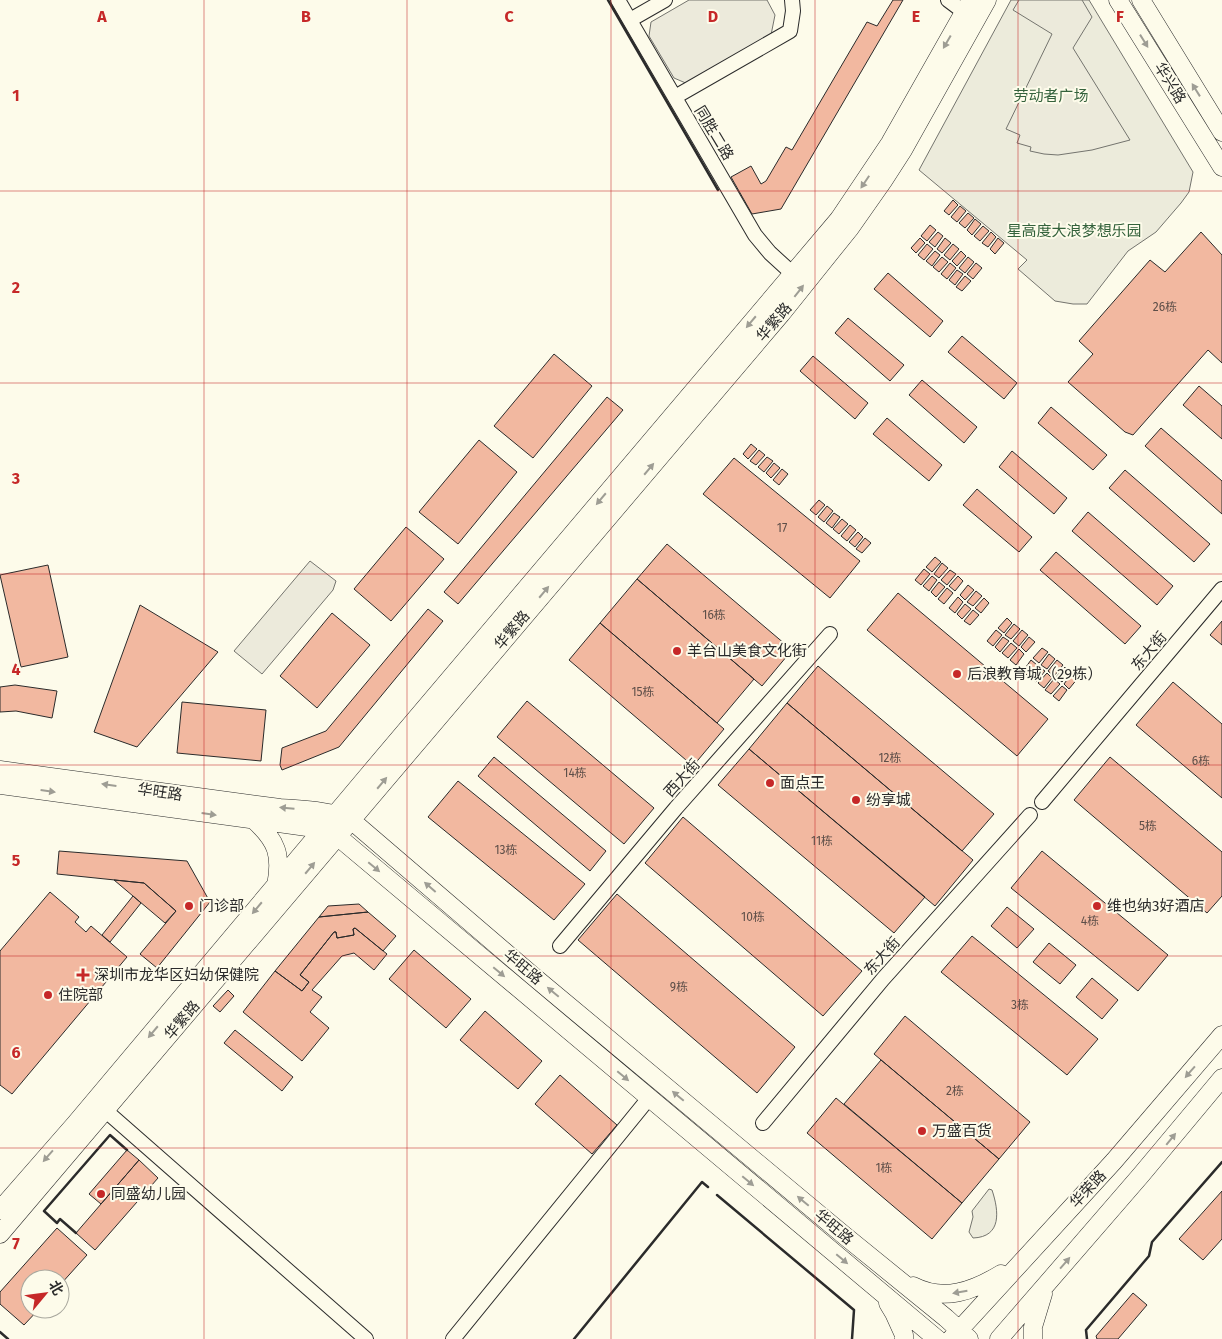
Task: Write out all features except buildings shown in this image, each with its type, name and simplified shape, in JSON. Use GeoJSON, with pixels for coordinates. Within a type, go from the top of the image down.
{"type":"FeatureCollection","features":[{"type":"Feature","properties":{"kind":"main road","name":"华繁路"},"geometry":{"type":"LineString","coordinates":[[343,817],[781,314],[850,228],[903,150],[987,0]]}},
{"type":"Feature","properties":{"kind":"main road","name":"华兴路"},"geometry":{"type":"LineString","coordinates":[[1118,0],[1222,167]]}},
{"type":"Feature","properties":{"kind":"main road","name":"华兴路"},"geometry":{"type":"LineString","coordinates":[[1141,0],[1222,132]]}},
{"type":"Feature","properties":{"kind":"main road","name":"华繁路"},"geometry":{"type":"LineString","coordinates":[[0,1234],[106,1111],[343,817],[839,219],[871,173],[967,6]]}},
{"type":"Feature","properties":{"kind":"main road","name":"华旺路"},"geometry":{"type":"LineString","coordinates":[[0,770],[343,817],[946,1318],[959,1336]]}},
{"type":"Feature","properties":{"kind":"main road","name":"华旺路"},"geometry":{"type":"LineString","coordinates":[[0,785],[254,820],[330,833],[937,1339]]}},
{"type":"Feature","properties":{"kind":"main road"},"geometry":{"type":"LineString","coordinates":[[254,820],[270,835],[276,848],[279,863],[276,886]]}},
{"type":"Feature","properties":{"kind":"main road","name":"华繁路"},"geometry":{"type":"LineString","coordinates":[[0,1210],[76,1124],[276,886],[330,833]]}},
{"type":"Feature","properties":{"kind":"main road","name":"华荣路"},"geometry":{"type":"LineString","coordinates":[[959,1336],[1019,1263],[1114,1161],[1222,1035]]}},
{"type":"Feature","properties":{"kind":"main road","name":"华荣路"},"geometry":{"type":"LineString","coordinates":[[999,1339],[1222,1078]]}},
{"type":"Feature","properties":{"kind":"main road"},"geometry":{"type":"LineString","coordinates":[[895,1276],[917,1288],[931,1293],[945,1294],[964,1292],[977,1288],[1019,1263]]}},
{"type":"Feature","properties":{"kind":"main road"},"geometry":{"type":"LineString","coordinates":[[1034,1339],[1033,1327],[1035,1318],[1047,1284]]}},
{"type":"Feature","properties":{"kind":"main road"},"geometry":{"type":"LineString","coordinates":[[878,1290],[894,1313],[904,1339]]}},
{"type":"Feature","properties":{"kind":"street","name":"同胜二路"},"geometry":{"type":"LineString","coordinates":[[618,0],[755,235],[770,253],[793,274]]}},
{"type":"Feature","properties":{"kind":"street"},"geometry":{"type":"LineString","coordinates":[[630,20],[664,0]]}},
{"type":"Feature","properties":{"kind":"street"},"geometry":{"type":"LineString","coordinates":[[675,98],[790,31],[793,11],[792,0]]}},
{"type":"Feature","properties":{"kind":"street"},"geometry":{"type":"LineString","coordinates":[[948,0],[967,6]]}},
{"type":"Feature","properties":{"kind":"street","name":"东大街"},"geometry":{"type":"LineString","coordinates":[[1042,802],[1222,589]]}},
{"type":"Feature","properties":{"kind":"street","name":"西大街"},"geometry":{"type":"LineString","coordinates":[[560,946],[676,808],[830,634]]}},
{"type":"Feature","properties":{"kind":"street","name":"东大街"},"geometry":{"type":"LineString","coordinates":[[763,1123],[884,979],[1030,815]]}},
{"type":"Feature","properties":{"kind":"street"},"geometry":{"type":"LineString","coordinates":[[453,1339],[649,1098]]}},
{"type":"Feature","properties":{"kind":"street"},"geometry":{"type":"LineString","coordinates":[[106,1111],[366,1339]]}},
{"type":"Feature","properties":{"kind":"green space","name":"劳动者广场"},"geometry":{"type":"Polygon","coordinates":[[[1011,0],[1089,0],[1193,172],[1189,192],[1181,203],[1156,232],[1128,251],[1087,304],[1055,301],[1018,269],[1027,260],[919,170],[1011,0]]]}},
{"type":"Feature","properties":{"kind":"green space"},"geometry":{"type":"Polygon","coordinates":[[[989,1189],[992,1190],[996,1206],[996,1222],[994,1228],[989,1233],[982,1237],[973,1238],[969,1232],[973,1217],[972,1211],[989,1189]]]}},
{"type":"Feature","properties":{"kind":"shaded area"},"geometry":{"type":"Polygon","coordinates":[[[689,0],[767,0],[775,15],[771,35],[688,84],[674,78],[649,36],[651,22],[689,0]]]}},
{"type":"Feature","properties":{"kind":"shaded area"},"geometry":{"type":"Polygon","coordinates":[[[1019,0],[1082,0],[1092,17],[1073,48],[1130,140],[1092,150],[1058,155],[1030,151],[1031,147],[1017,143],[1020,135],[1006,129],[1052,34],[1013,10],[1019,0]]]}},
{"type":"Feature","properties":{"kind":"shaded area"},"geometry":{"type":"Polygon","coordinates":[[[310,561],[336,581],[333,590],[262,674],[234,651],[310,561]]]}},
{"type":"Feature","properties":{"kind":"wall"},"geometry":{"type":"LineString","coordinates":[[608,0],[718,190]]}},
{"type":"Feature","properties":{"kind":"wall"},"geometry":{"type":"LineString","coordinates":[[76,1233],[60,1219],[57,1223],[44,1211],[110,1135],[127,1150]]}},
{"type":"Feature","properties":{"kind":"wall"},"geometry":{"type":"LineString","coordinates":[[1087,1339],[1086,1330],[1149,1256],[1152,1242],[1222,1162]]}},
{"type":"Feature","properties":{"kind":"wall"},"geometry":{"type":"LineString","coordinates":[[574,1339],[702,1182],[708,1187]]}},
{"type":"Feature","properties":{"kind":"wall"},"geometry":{"type":"LineString","coordinates":[[717,1195],[854,1310],[852,1339]]}},
{"type":"Feature","properties":{"kind":"wall"},"geometry":{"type":"LineString","coordinates":[[0,1332],[8,1339]]}},
{"type":"Feature","properties":{"kind":"place","name":"羊台山美食文化街"},"geometry":{"type":"Point","coordinates":[677,651]}},
{"type":"Feature","properties":{"kind":"place","name":"后浪教育城（29栋）"},"geometry":{"type":"Point","coordinates":[957,674]}},
{"type":"Feature","properties":{"kind":"place","name":"面点王"},"geometry":{"type":"Point","coordinates":[770,783]}},
{"type":"Feature","properties":{"kind":"place","name":"纷享城"},"geometry":{"type":"Point","coordinates":[856,800]}},
{"type":"Feature","properties":{"kind":"place","name":"门诊部"},"geometry":{"type":"Point","coordinates":[189,906]}},
{"type":"Feature","properties":{"kind":"place","name":"维也纳3好酒店"},"geometry":{"type":"Point","coordinates":[1097,906]}},
{"type":"Feature","properties":{"kind":"place","name":"深圳市龙华区妇幼保健院"},"geometry":{"type":"Point","coordinates":[83,975]}},
{"type":"Feature","properties":{"kind":"place","name":"住院部"},"geometry":{"type":"Point","coordinates":[48,995]}},
{"type":"Feature","properties":{"kind":"place","name":"万盛百货"},"geometry":{"type":"Point","coordinates":[922,1131]}},
{"type":"Feature","properties":{"kind":"place","name":"同盛幼儿园"},"geometry":{"type":"Point","coordinates":[101,1194]}},
{"type":"Feature","properties":{"kind":"park label","name":"星高度大浪梦想乐园"},"geometry":{"type":"Point","coordinates":[1074,231]}}]}
